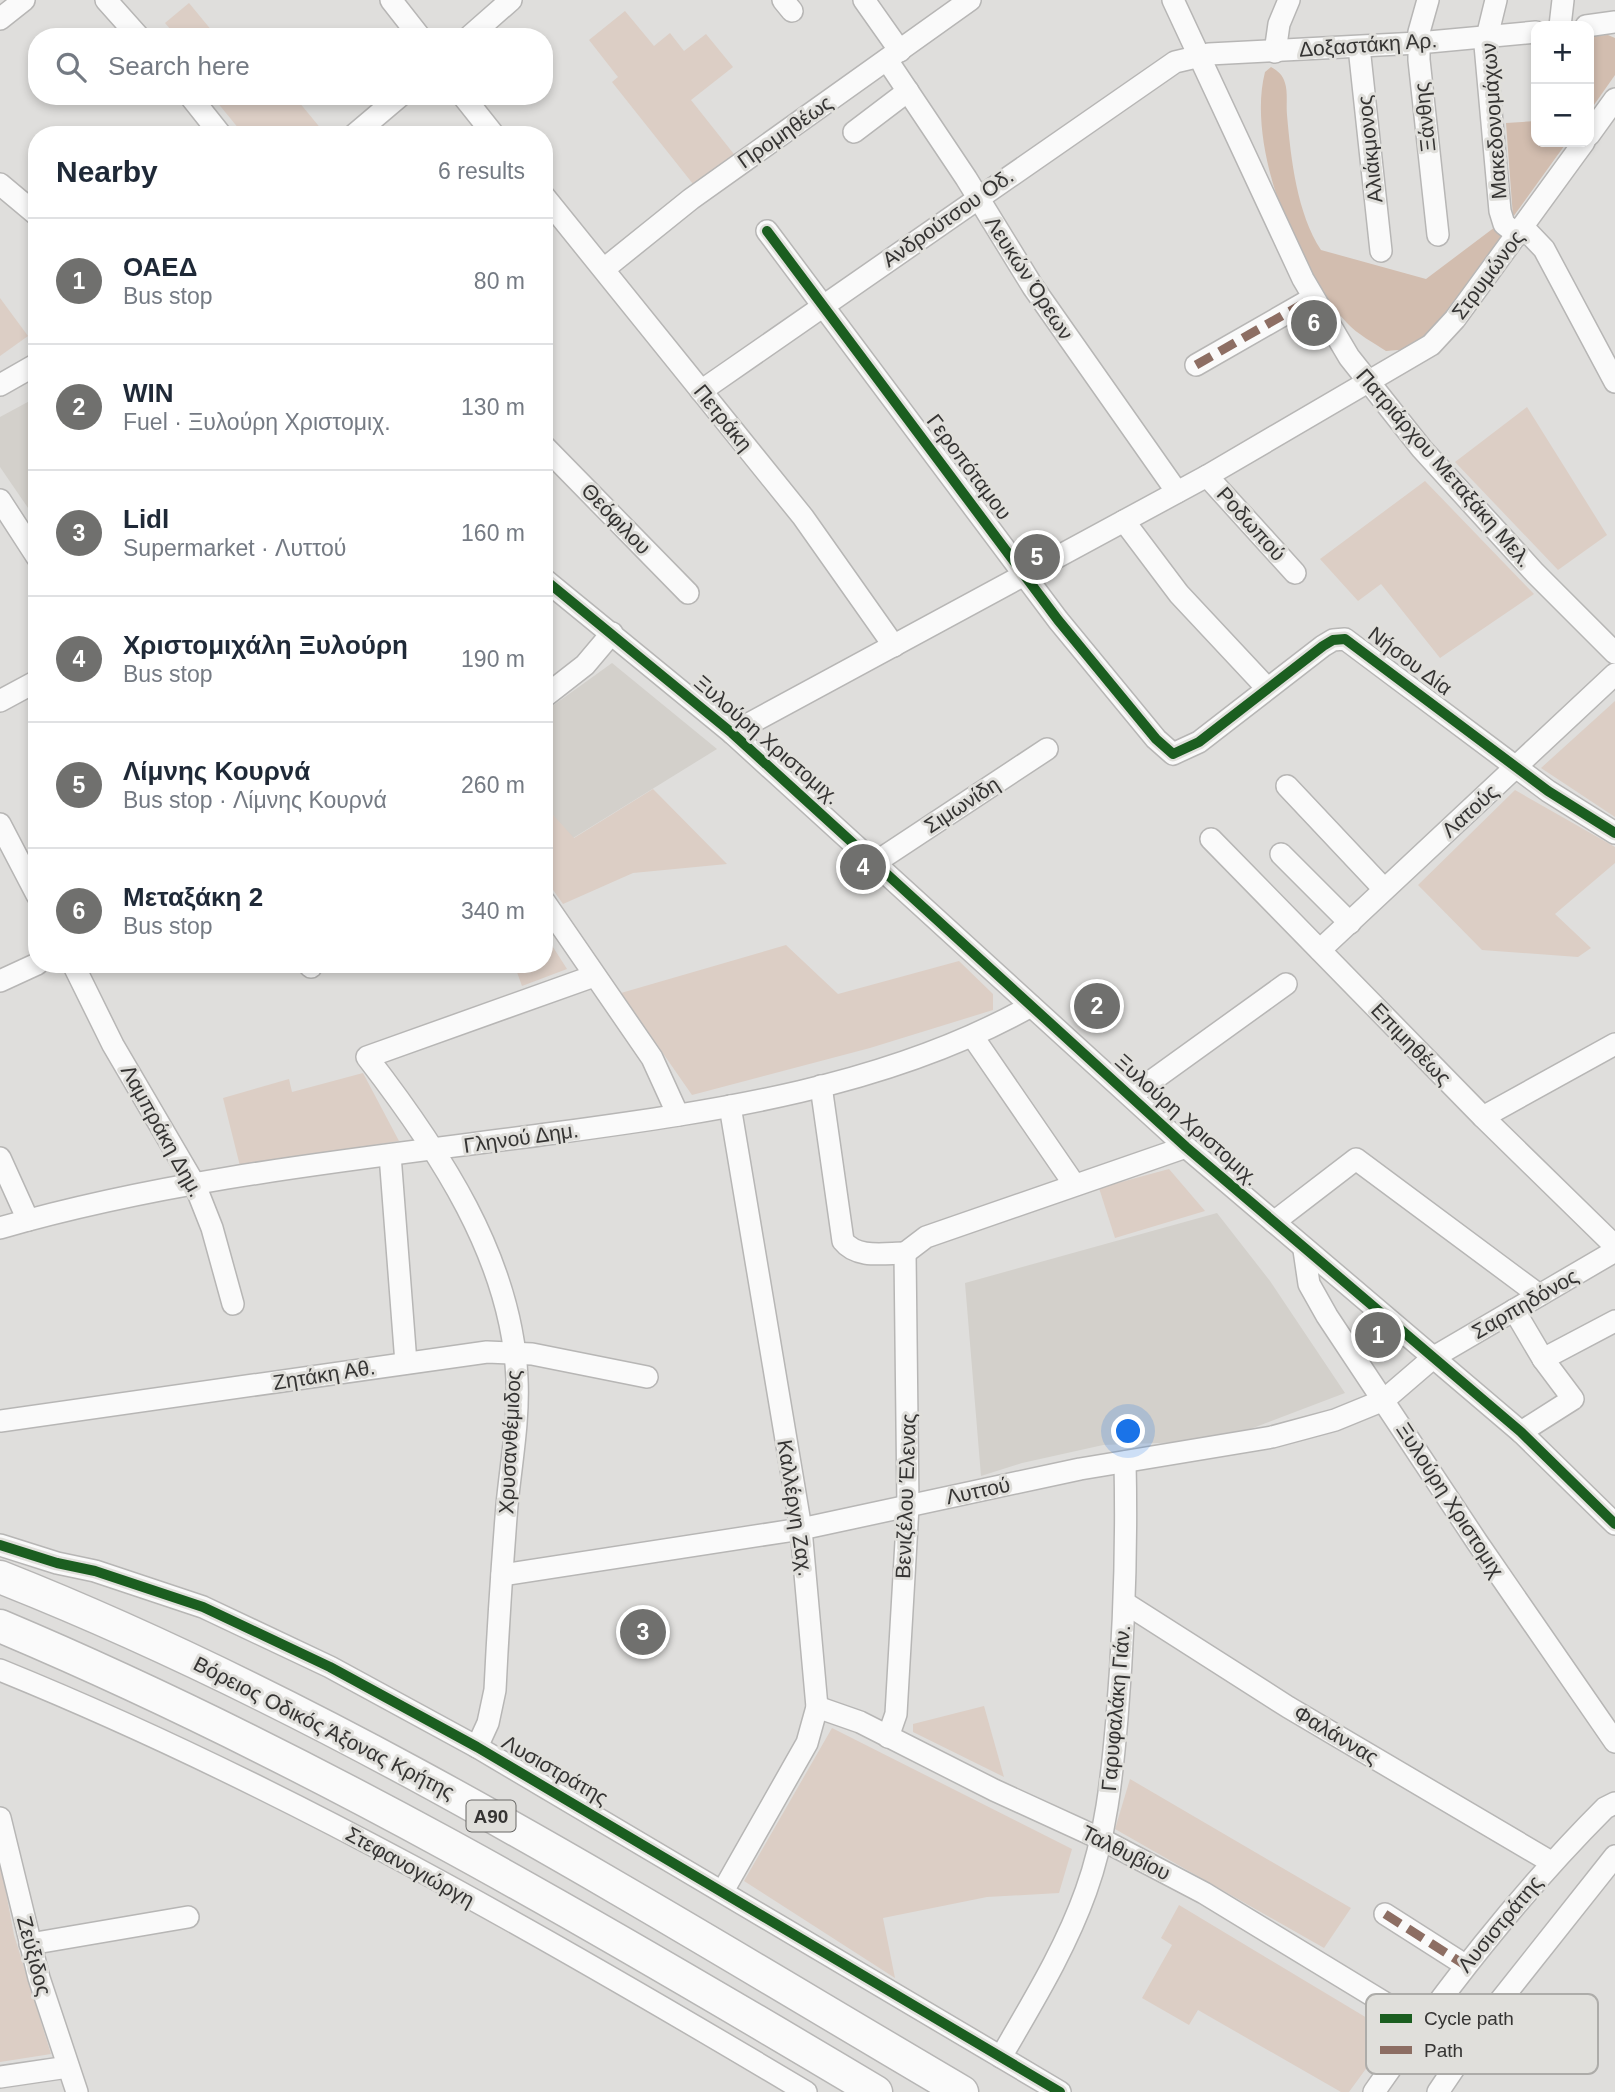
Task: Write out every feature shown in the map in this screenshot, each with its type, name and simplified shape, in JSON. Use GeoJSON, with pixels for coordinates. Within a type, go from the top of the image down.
{"type":"FeatureCollection","features":[{"type":"Feature","properties":{"kind":"highway","name":"Βόρειος Οδικός Άξονας Κρήτης"},"geometry":{"type":"LineString","coordinates":[[0,1577],[193,1660],[316,1721],[539,1843],[962,2092]]}},
{"type":"Feature","properties":{"kind":"highway","name":"Α90"},"geometry":{"type":"LineString","coordinates":[[0,1626],[163,1699],[400,1817],[598,1928],[876,2092]]}},
{"type":"Feature","properties":{"kind":"street"},"geometry":{"type":"LineString","coordinates":[[0,19],[24,0]]}},
{"type":"Feature","properties":{"kind":"street"},"geometry":{"type":"LineString","coordinates":[[106,0],[131,28]]}},
{"type":"Feature","properties":{"kind":"street"},"geometry":{"type":"LineString","coordinates":[[391,0],[413,28]]}},
{"type":"Feature","properties":{"kind":"street"},"geometry":{"type":"LineString","coordinates":[[479,28],[511,0]]}},
{"type":"Feature","properties":{"kind":"street","name":"Λευκών Όρεων"},"geometry":{"type":"LineString","coordinates":[[864,0],[893,55],[908,91],[1032,287],[1177,492]]}},
{"type":"Feature","properties":{"kind":"street","name":"Προμηθέως"},"geometry":{"type":"LineString","coordinates":[[604,269],[691,199],[970,0]]}},
{"type":"Feature","properties":{"kind":"street","name":"Πατριάρχου Μεταξάκη Μελ."},"geometry":{"type":"LineString","coordinates":[[1172,0],[1313,298],[1367,383],[1422,449],[1535,573],[1615,653]]}},
{"type":"Feature","properties":{"kind":"street"},"geometry":{"type":"LineString","coordinates":[[1275,52],[1279,24],[1289,0]]}},
{"type":"Feature","properties":{"kind":"street","name":"Ξάνθης"},"geometry":{"type":"LineString","coordinates":[[1428,0],[1418,43],[1438,235]]}},
{"type":"Feature","properties":{"kind":"street","name":"Μακεδονομάχων"},"geometry":{"type":"LineString","coordinates":[[1496,0],[1485,54],[1500,211],[1504,224],[1520,231],[1544,249],[1615,382]]}},
{"type":"Feature","properties":{"kind":"street"},"geometry":{"type":"LineString","coordinates":[[1561,21],[1563,0]]}},
{"type":"Feature","properties":{"kind":"street"},"geometry":{"type":"LineString","coordinates":[[1594,25],[1615,22]]}},
{"type":"Feature","properties":{"kind":"street","name":"Δοξαστάκη Αρ."},"geometry":{"type":"LineString","coordinates":[[1199,55],[1418,43],[1531,32]]}},
{"type":"Feature","properties":{"kind":"street","name":"Αλιάκμονος"},"geometry":{"type":"LineString","coordinates":[[1359,47],[1381,251]]}},
{"type":"Feature","properties":{"kind":"street","name":"Ανδρούτσου Οδ."},"geometry":{"type":"LineString","coordinates":[[701,391],[1165,67],[1199,55]]}},
{"type":"Feature","properties":{"kind":"street"},"geometry":{"type":"LineString","coordinates":[[854,132],[908,91]]}},
{"type":"Feature","properties":{"kind":"street"},"geometry":{"type":"LineString","coordinates":[[1594,128],[1615,99]]}},
{"type":"Feature","properties":{"kind":"street"},"geometry":{"type":"LineString","coordinates":[[197,105],[213,126]]}},
{"type":"Feature","properties":{"kind":"street"},"geometry":{"type":"LineString","coordinates":[[365,126],[389,105]]}},
{"type":"Feature","properties":{"kind":"street"},"geometry":{"type":"LineString","coordinates":[[470,105],[487,126]]}},
{"type":"Feature","properties":{"kind":"street","name":"Στρυμώνος"},"geometry":{"type":"LineString","coordinates":[[732,733],[1207,476],[1367,383],[1440,337],[1580,147]]}},
{"type":"Feature","properties":{"kind":"street"},"geometry":{"type":"LineString","coordinates":[[0,184],[28,207]]}},
{"type":"Feature","properties":{"kind":"street","name":"Πετράκη"},"geometry":{"type":"LineString","coordinates":[[553,207],[803,517],[894,646]]}},
{"type":"Feature","properties":{"kind":"street","name":"Γεροπόταμου"},"geometry":{"type":"LineString","coordinates":[[768,231],[1025,575],[1133,711],[1173,754]]}},
{"type":"Feature","properties":{"kind":"street"},"geometry":{"type":"LineString","coordinates":[[1196,365],[1313,298]]}},
{"type":"Feature","properties":{"kind":"street"},"geometry":{"type":"LineString","coordinates":[[0,385],[28,369]]}},
{"type":"Feature","properties":{"kind":"street","name":"Θεόφιλου"},"geometry":{"type":"LineString","coordinates":[[553,455],[688,593]]}},
{"type":"Feature","properties":{"kind":"street","name":"Ροδωπού"},"geometry":{"type":"LineString","coordinates":[[1207,476],[1295,573]]}},
{"type":"Feature","properties":{"kind":"street"},"geometry":{"type":"LineString","coordinates":[[0,500],[28,543]]}},
{"type":"Feature","properties":{"kind":"street"},"geometry":{"type":"LineString","coordinates":[[1124,521],[1179,594],[1267,688]]}},
{"type":"Feature","properties":{"kind":"street","name":"Ξυλούρη Χριστομιχ."},"geometry":{"type":"LineString","coordinates":[[553,586],[732,733],[1186,1147],[1521,1432],[1615,1524]]}},
{"type":"Feature","properties":{"kind":"street"},"geometry":{"type":"LineString","coordinates":[[553,690],[585,666],[612,633]]}},
{"type":"Feature","properties":{"kind":"street","name":"Νήσου Δία"},"geometry":{"type":"LineString","coordinates":[[1173,754],[1199,742],[1323,646],[1333,640],[1345,639],[1517,768]]}},
{"type":"Feature","properties":{"kind":"street","name":"Λατούς"},"geometry":{"type":"LineString","coordinates":[[1320,950],[1615,674]]}},
{"type":"Feature","properties":{"kind":"street"},"geometry":{"type":"LineString","coordinates":[[0,701],[28,686]]}},
{"type":"Feature","properties":{"kind":"street","name":"Σιμωνίδη"},"geometry":{"type":"LineString","coordinates":[[876,862],[1047,749]]}},
{"type":"Feature","properties":{"kind":"street"},"geometry":{"type":"LineString","coordinates":[[1517,768],[1567,804],[1615,833]]}},
{"type":"Feature","properties":{"kind":"street"},"geometry":{"type":"LineString","coordinates":[[1287,786],[1384,889]]}},
{"type":"Feature","properties":{"kind":"street"},"geometry":{"type":"LineString","coordinates":[[0,824],[28,878]]}},
{"type":"Feature","properties":{"kind":"street","name":"Επιμηθέως"},"geometry":{"type":"LineString","coordinates":[[1211,839],[1483,1117],[1615,1245]]}},
{"type":"Feature","properties":{"kind":"street"},"geometry":{"type":"LineString","coordinates":[[1281,854],[1350,923]]}},
{"type":"Feature","properties":{"kind":"street"},"geometry":{"type":"LineString","coordinates":[[553,914],[652,1058],[678,1115]]}},
{"type":"Feature","properties":{"kind":"street"},"geometry":{"type":"LineString","coordinates":[[0,981],[28,968]]}},
{"type":"Feature","properties":{"kind":"street","name":"Λαμπράκη Δημ."},"geometry":{"type":"LineString","coordinates":[[77,973],[113,1045],[195,1185],[233,1304]]}},
{"type":"Feature","properties":{"kind":"street","name":"Χρυσανθέμιδος"},"geometry":{"type":"LineString","coordinates":[[477,1746],[492,1707],[517,1402],[514,1352],[501,1296],[481,1240],[435,1150],[368,1057],[594,976]]}},
{"type":"Feature","properties":{"kind":"street"},"geometry":{"type":"LineString","coordinates":[[1132,1096],[1286,984]]}},
{"type":"Feature","properties":{"kind":"street","name":"Γληνού Δημ."},"geometry":{"type":"LineString","coordinates":[[0,1228],[195,1185],[730,1106],[821,1086],[906,1061],[973,1037],[1031,1006]]}},
{"type":"Feature","properties":{"kind":"street"},"geometry":{"type":"LineString","coordinates":[[973,1037],[1074,1184]]}},
{"type":"Feature","properties":{"kind":"street"},"geometry":{"type":"LineString","coordinates":[[1483,1117],[1615,1044]]}},
{"type":"Feature","properties":{"kind":"street"},"geometry":{"type":"LineString","coordinates":[[821,1086],[844,1241],[848,1247],[862,1252],[905,1253],[926,1237],[1186,1147]]}},
{"type":"Feature","properties":{"kind":"street","name":"Καλλέργη Ζαχ."},"geometry":{"type":"LineString","coordinates":[[723,1891],[807,1743],[817,1707],[801,1529],[730,1106]]}},
{"type":"Feature","properties":{"kind":"street"},"geometry":{"type":"LineString","coordinates":[[390,1155],[406,1363]]}},
{"type":"Feature","properties":{"kind":"street"},"geometry":{"type":"LineString","coordinates":[[0,1158],[28,1220]]}},
{"type":"Feature","properties":{"kind":"street"},"geometry":{"type":"LineString","coordinates":[[1274,1222],[1356,1159],[1539,1295]]}},
{"type":"Feature","properties":{"kind":"street","name":"Ξυλούρη Χριστομιχ"},"geometry":{"type":"LineString","coordinates":[[1304,1250],[1309,1284],[1477,1542],[1615,1742]]}},
{"type":"Feature","properties":{"kind":"street","name":"Σαρπηδόνος"},"geometry":{"type":"LineString","coordinates":[[1434,1357],[1615,1251]]}},
{"type":"Feature","properties":{"kind":"street","name":"Βενιζέλου Έλενας"},"geometry":{"type":"LineString","coordinates":[[888,1737],[896,1714],[908,1507],[905,1253]]}},
{"type":"Feature","properties":{"kind":"street"},"geometry":{"type":"LineString","coordinates":[[1514,1310],[1543,1359],[1573,1399],[1521,1432]]}},
{"type":"Feature","properties":{"kind":"street"},"geometry":{"type":"LineString","coordinates":[[1543,1359],[1615,1321]]}},
{"type":"Feature","properties":{"kind":"street","name":"Ζητάκη Αθ."},"geometry":{"type":"LineString","coordinates":[[0,1421],[406,1363],[514,1352],[648,1377]]}},
{"type":"Feature","properties":{"kind":"street","name":"Λυττού"},"geometry":{"type":"LineString","coordinates":[[502,1575],[801,1529],[1125,1462],[1272,1437],[1335,1420],[1384,1400],[1434,1357]]}},
{"type":"Feature","properties":{"kind":"street","name":"Γαρυφαλάκη Γιάν."},"geometry":{"type":"LineString","coordinates":[[1001,2057],[1065,1944],[1087,1888],[1101,1839],[1114,1761],[1125,1603],[1125,1462]]}},
{"type":"Feature","properties":{"kind":"street","name":"Λυσιστράτης"},"geometry":{"type":"LineString","coordinates":[[0,1545],[57,1563],[95,1571],[215,1612],[330,1667],[477,1746],[1060,2092]]}},
{"type":"Feature","properties":{"kind":"street","name":"Φαλάννας"},"geometry":{"type":"LineString","coordinates":[[1125,1603],[1288,1707],[1551,1862]]}},
{"type":"Feature","properties":{"kind":"street","name":"Στεφανογιώργη"},"geometry":{"type":"LineString","coordinates":[[0,1670],[75,1700],[216,1766],[374,1846],[806,2092]]}},
{"type":"Feature","properties":{"kind":"street","name":"Ταλθυβίου"},"geometry":{"type":"LineString","coordinates":[[817,1707],[847,1717],[1101,1839],[1268,1929],[1372,1994]]}},
{"type":"Feature","properties":{"kind":"street","name":"Λυσιστράτης"},"geometry":{"type":"LineString","coordinates":[[1444,1994],[1551,1862],[1605,1808],[1615,1803]]}},
{"type":"Feature","properties":{"kind":"street","name":"Ζεύξιδος"},"geometry":{"type":"LineString","coordinates":[[0,1818],[30,1944],[77,2092]]}},
{"type":"Feature","properties":{"kind":"street"},"geometry":{"type":"LineString","coordinates":[[1506,1994],[1615,1856]]}},
{"type":"Feature","properties":{"kind":"street"},"geometry":{"type":"LineString","coordinates":[[1385,1914],[1465,1965]]}},
{"type":"Feature","properties":{"kind":"street"},"geometry":{"type":"LineString","coordinates":[[30,1944],[188,1917]]}},
{"type":"Feature","properties":{"kind":"street"},"geometry":{"type":"LineString","coordinates":[[0,2077],[68,2067]]}},
{"type":"Feature","properties":{"kind":"street","name":"Λυσιστράτης"},"geometry":{"type":"LineString","coordinates":[[1374,2092],[1387,2074]]}},
{"type":"Feature","properties":{"kind":"street"},"geometry":{"type":"LineString","coordinates":[[1438,2092],[1450,2074]]}},
{"type":"Feature","properties":{"kind":"shaded area"},"geometry":{"type":"Polygon","coordinates":[[[189,3],[210,28],[169,28],[165,23],[189,3]]]}},
{"type":"Feature","properties":{"kind":"shaded area"},"geometry":{"type":"Polygon","coordinates":[[[625,11],[654,46],[670,33],[684,51],[706,34],[733,67],[691,100],[737,158],[697,189],[612,82],[618,77],[589,40],[625,11]]]}},
{"type":"Feature","properties":{"kind":"shaded area"},"geometry":{"type":"Polygon","coordinates":[[[1608,35],[1615,38],[1615,75],[1594,105],[1594,84],[1594,36],[1608,35]]]}},
{"type":"Feature","properties":{"kind":"shaded area"},"geometry":{"type":"Polygon","coordinates":[[[1271,67],[1280,74],[1285,83],[1296,186],[1306,220],[1321,250],[1426,279],[1495,227],[1503,234],[1427,338],[1410,349],[1386,351],[1351,327],[1328,299],[1294,239],[1269,169],[1263,135],[1261,102],[1265,72],[1271,67]]]}},
{"type":"Feature","properties":{"kind":"shaded area"},"geometry":{"type":"Polygon","coordinates":[[[219,105],[301,105],[319,126],[237,126],[219,105]]]}},
{"type":"Feature","properties":{"kind":"shaded area"},"geometry":{"type":"Polygon","coordinates":[[[1531,121],[1531,147],[1563,147],[1513,217],[1506,123],[1531,121]]]}},
{"type":"Feature","properties":{"kind":"shaded area"},"geometry":{"type":"Polygon","coordinates":[[[0,298],[28,336],[0,356],[0,298]]]}},
{"type":"Feature","properties":{"kind":"shaded area"},"geometry":{"type":"Polygon","coordinates":[[[28,402],[28,508],[0,467],[0,417],[28,402]]]}},
{"type":"Feature","properties":{"kind":"shaded area"},"geometry":{"type":"Polygon","coordinates":[[[1527,407],[1607,535],[1558,570],[1455,462],[1527,407]]]}},
{"type":"Feature","properties":{"kind":"shaded area"},"geometry":{"type":"Polygon","coordinates":[[[1425,481],[1534,594],[1440,658],[1381,584],[1358,601],[1320,559],[1425,481]]]}},
{"type":"Feature","properties":{"kind":"shaded area"},"geometry":{"type":"Polygon","coordinates":[[[612,663],[717,749],[573,838],[553,815],[553,706],[612,663]]]}},
{"type":"Feature","properties":{"kind":"shaded area"},"geometry":{"type":"Polygon","coordinates":[[[1615,701],[1615,817],[1541,768],[1615,701]]]}},
{"type":"Feature","properties":{"kind":"shaded area"},"geometry":{"type":"Polygon","coordinates":[[[653,789],[727,864],[633,873],[563,904],[553,890],[553,815],[574,838],[653,789]]]}},
{"type":"Feature","properties":{"kind":"shaded area"},"geometry":{"type":"Polygon","coordinates":[[[1515,790],[1615,847],[1615,863],[1555,914],[1591,948],[1578,957],[1482,950],[1418,885],[1515,790]]]}},
{"type":"Feature","properties":{"kind":"shaded area"},"geometry":{"type":"Polygon","coordinates":[[[786,945],[838,994],[959,961],[993,994],[993,1010],[870,1048],[692,1095],[621,993],[786,945]]]}},
{"type":"Feature","properties":{"kind":"shaded area"},"geometry":{"type":"Polygon","coordinates":[[[553,947],[567,969],[522,986],[517,973],[553,973],[553,947]]]}},
{"type":"Feature","properties":{"kind":"shaded area"},"geometry":{"type":"Polygon","coordinates":[[[363,1073],[399,1141],[240,1166],[223,1098],[289,1079],[292,1092],[363,1073]]]}},
{"type":"Feature","properties":{"kind":"shaded area"},"geometry":{"type":"Polygon","coordinates":[[[1169,1169],[1205,1211],[1115,1238],[1099,1188],[1169,1169]]]}},
{"type":"Feature","properties":{"kind":"shaded area"},"geometry":{"type":"Polygon","coordinates":[[[1217,1213],[1270,1281],[1345,1393],[1245,1431],[1187,1442],[1103,1445],[1022,1463],[981,1476],[965,1283],[1217,1213]]]}},
{"type":"Feature","properties":{"kind":"shaded area"},"geometry":{"type":"Polygon","coordinates":[[[984,1706],[1004,1777],[913,1732],[913,1724],[984,1706]]]}},
{"type":"Feature","properties":{"kind":"shaded area"},"geometry":{"type":"Polygon","coordinates":[[[832,1728],[1072,1849],[1059,1893],[987,1897],[883,1918],[895,1978],[744,1881],[832,1728]]]}},
{"type":"Feature","properties":{"kind":"shaded area"},"geometry":{"type":"Polygon","coordinates":[[[1130,1779],[1351,1908],[1324,1948],[1115,1829],[1130,1779]]]}},
{"type":"Feature","properties":{"kind":"shaded area"},"geometry":{"type":"Polygon","coordinates":[[[0,1861],[14,1935],[51,2054],[0,2062],[0,1861]]]}},
{"type":"Feature","properties":{"kind":"shaded area"},"geometry":{"type":"Polygon","coordinates":[[[1179,1905],[1366,2017],[1366,2069],[1349,2092],[1341,2092],[1198,2010],[1189,2025],[1142,1998],[1172,1945],[1161,1938],[1179,1905]]]}},
{"type":"Feature","properties":{"kind":"marked path"},"geometry":{"type":"LineString","coordinates":[[1196,365],[1313,298]]}},
{"type":"Feature","properties":{"kind":"marked path"},"geometry":{"type":"LineString","coordinates":[[1385,1914],[1465,1965]]}},
{"type":"Feature","properties":{"kind":"cycle path"},"geometry":{"type":"LineString","coordinates":[[767,231],[1058,620],[1156,739],[1173,754],[1199,742],[1323,646],[1333,640],[1345,639],[1548,791],[1615,833]]}},
{"type":"Feature","properties":{"kind":"cycle path"},"geometry":{"type":"LineString","coordinates":[[553,586],[732,733],[1186,1147],[1521,1432],[1615,1524]]}},
{"type":"Feature","properties":{"kind":"cycle path"},"geometry":{"type":"LineString","coordinates":[[0,1545],[57,1563],[95,1571],[203,1607],[330,1667],[477,1747],[1060,2092]]}},
{"type":"Feature","properties":{"kind":"place","name":"Μεταξάκη 2"},"geometry":{"type":"Point","coordinates":[1314,323]}},
{"type":"Feature","properties":{"kind":"place","name":"Λίμνης Κουρνά"},"geometry":{"type":"Point","coordinates":[1037,557]}},
{"type":"Feature","properties":{"kind":"place","name":"Χριστομιχάλη Ξυλούρη"},"geometry":{"type":"Point","coordinates":[863,867]}},
{"type":"Feature","properties":{"kind":"place","name":"WIN"},"geometry":{"type":"Point","coordinates":[1097,1006]}},
{"type":"Feature","properties":{"kind":"place","name":"ΟΑΕΔ"},"geometry":{"type":"Point","coordinates":[1378,1335]}},
{"type":"Feature","properties":{"kind":"place","name":"Lidl"},"geometry":{"type":"Point","coordinates":[643,1632]}}]}
